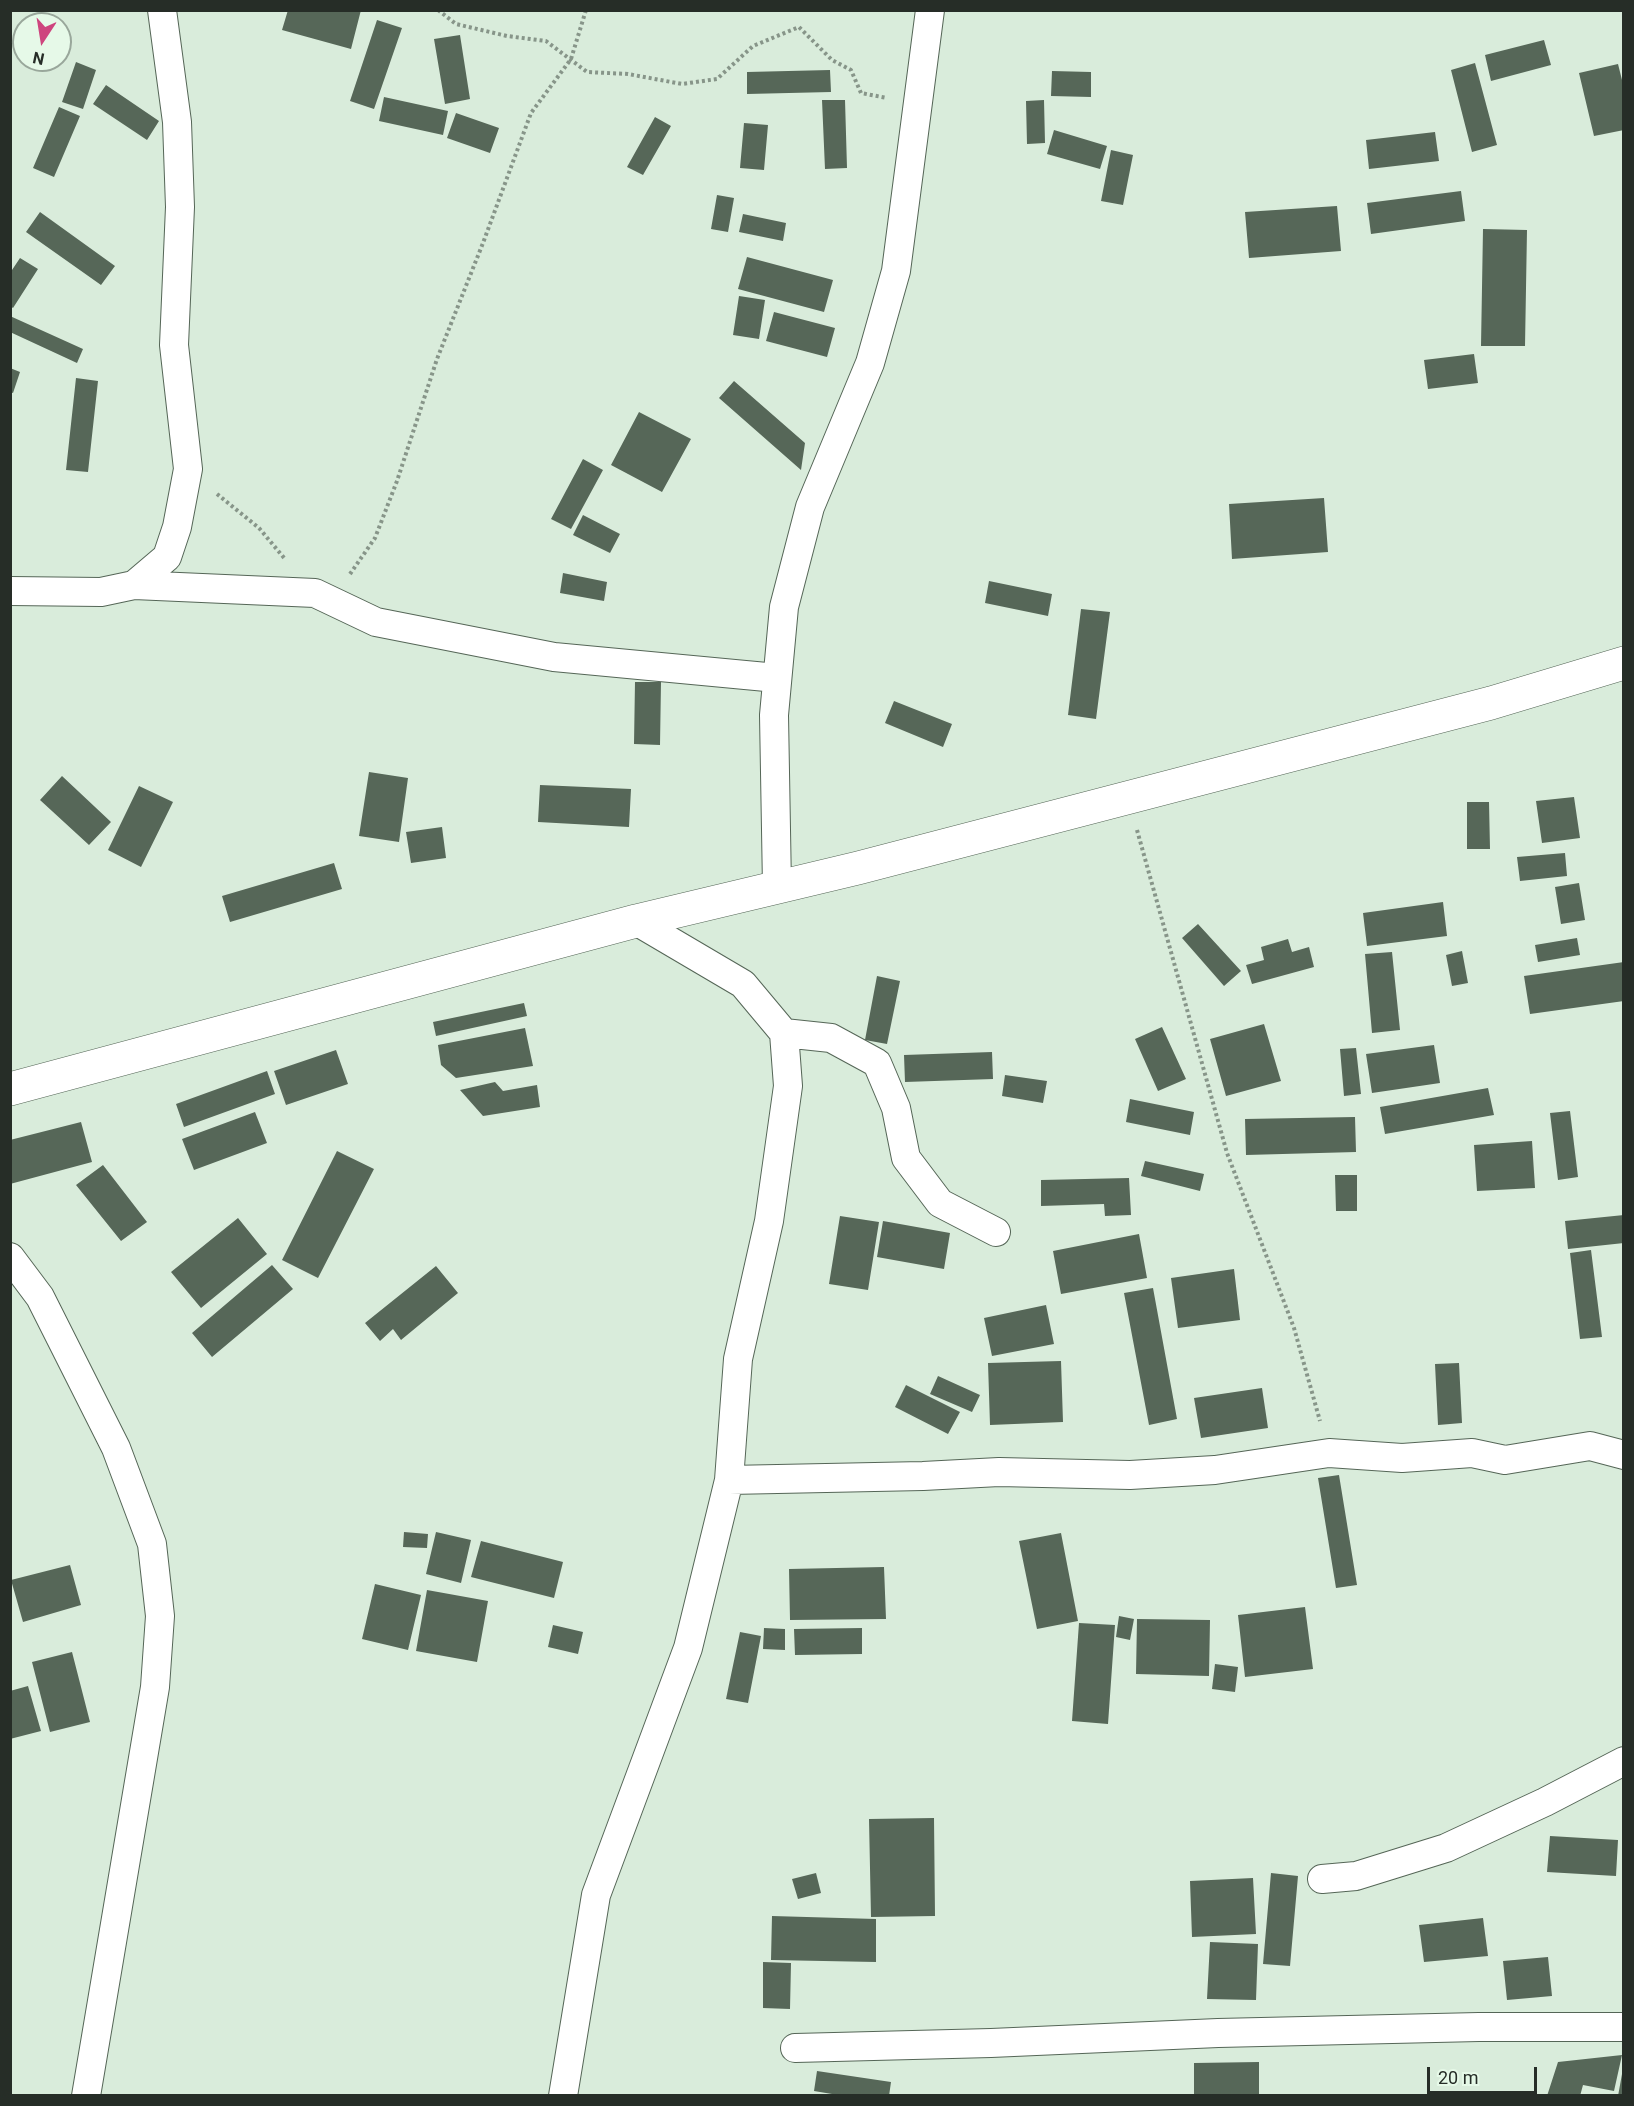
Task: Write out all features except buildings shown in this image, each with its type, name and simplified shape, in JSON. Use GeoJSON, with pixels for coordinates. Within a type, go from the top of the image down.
{"type":"FeatureCollection","features":[{"type":"Feature","properties":{"kind":"street"},"geometry":{"type":"LineString","coordinates":[[134,585],[167,557],[177,527],[188,469],[174,345],[180,207],[177,122],[162,10]]}},
{"type":"Feature","properties":{"kind":"street"},"geometry":{"type":"LineString","coordinates":[[777,887],[774,715],[784,607],[810,507],[870,363],[896,271],[930,10]]}},
{"type":"Feature","properties":{"kind":"street"},"geometry":{"type":"LineString","coordinates":[[10,591],[101,592],[134,585],[315,593],[376,622],[554,657],[777,678]]}},
{"type":"Feature","properties":{"kind":"street"},"geometry":{"type":"LineString","coordinates":[[10,1089],[636,921],[777,887],[1491,703],[1623,663]]}},
{"type":"Feature","properties":{"kind":"street"},"geometry":{"type":"LineString","coordinates":[[563,2096],[596,1895],[688,1648],[729,1480],[738,1359],[769,1221],[788,1086],[784,1033],[743,984],[636,921]]}},
{"type":"Feature","properties":{"kind":"street"},"geometry":{"type":"LineString","coordinates":[[784,1033],[831,1038],[877,1063],[896,1108],[906,1158],[940,1203],[996,1232]]}},
{"type":"Feature","properties":{"kind":"street"},"geometry":{"type":"LineString","coordinates":[[10,1257],[40,1297],[116,1448],[152,1544],[160,1616],[155,1687],[86,2096]]}},
{"type":"Feature","properties":{"kind":"street"},"geometry":{"type":"LineString","coordinates":[[729,1480],[999,1472],[1130,1475],[1215,1470],[1329,1453],[1402,1458],[1472,1453],[1505,1460],[1590,1446],[1623,1455]]}},
{"type":"Feature","properties":{"kind":"street"},"geometry":{"type":"LineString","coordinates":[[1322,1879],[1356,1876],[1446,1848],[1545,1802],[1623,1761]]}},
{"type":"Feature","properties":{"kind":"street"},"geometry":{"type":"LineString","coordinates":[[795,2048],[991,2043],[1218,2033],[1479,2027],[1623,2027]]}},
{"type":"Feature","properties":{"kind":"path"},"geometry":{"type":"LineString","coordinates":[[438,10],[456,24],[507,36],[546,41],[587,72],[628,74],[682,84],[717,79],[753,46],[799,27],[832,60],[851,70],[861,93],[916,104]]}},
{"type":"Feature","properties":{"kind":"path"},"geometry":{"type":"LineString","coordinates":[[188,469],[259,528],[315,593],[348,577],[375,537],[397,481],[437,359],[531,113],[571,59],[586,10]]}},
{"type":"Feature","properties":{"kind":"path"},"geometry":{"type":"LineString","coordinates":[[1128,797],[1227,1154],[1294,1328],[1329,1453]]}}]}
